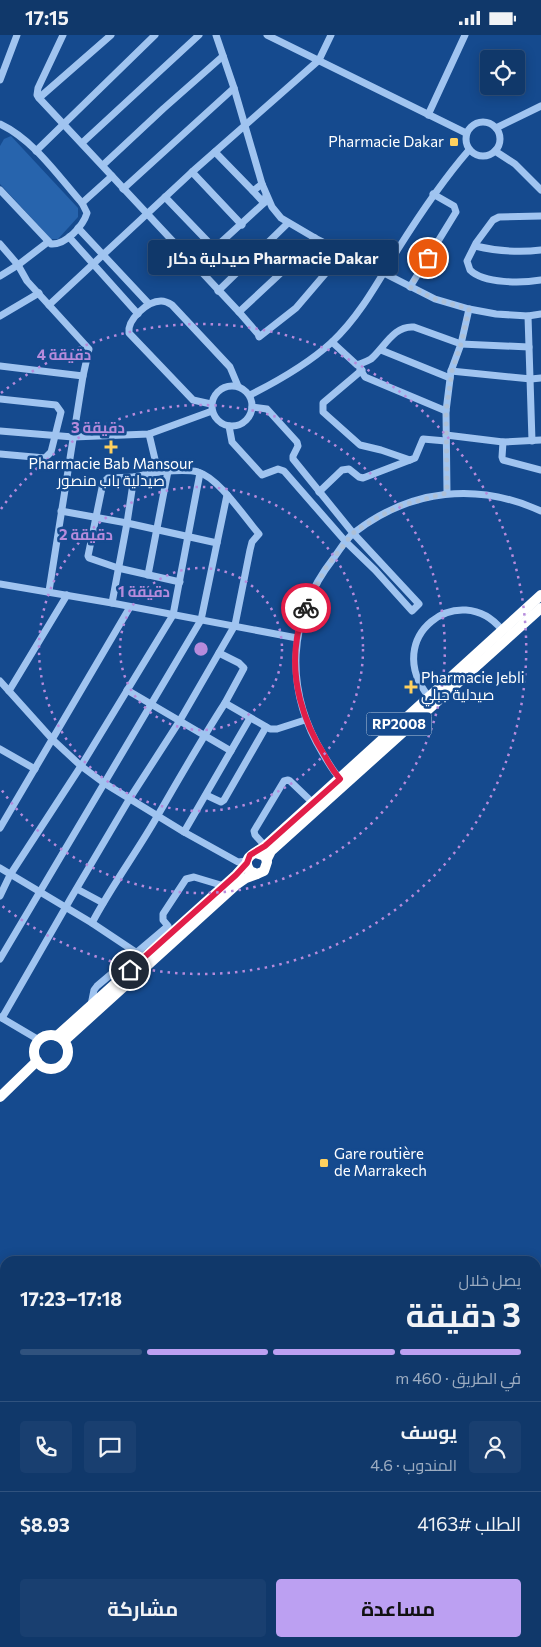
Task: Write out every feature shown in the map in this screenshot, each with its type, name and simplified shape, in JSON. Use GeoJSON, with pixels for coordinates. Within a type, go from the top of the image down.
{"type":"FeatureCollection","features":[{"type":"Feature","properties":{"kind":"highway","name":"RP2008"},"geometry":{"type":"LineString","coordinates":[[60,1039],[140,956],[224,886],[247,862],[250,855],[265,846],[340,779],[541,595]]}},
{"type":"Feature","properties":{"kind":"highway","name":"RP2008"},"geometry":{"type":"LineString","coordinates":[[60,1039],[236,885],[266,869],[267,859],[271,851],[541,608]]}},
{"type":"Feature","properties":{"kind":"highway"},"geometry":{"type":"LineString","coordinates":[[256,853],[262,854],[267,859]]}},
{"type":"Feature","properties":{"kind":"highway"},"geometry":{"type":"LineString","coordinates":[[247,862],[250,871],[257,874]]}},
{"type":"Feature","properties":{"kind":"highway","name":"RP2008"},"geometry":{"type":"LineString","coordinates":[[39,1040],[48,1036],[60,1039]]}},
{"type":"Feature","properties":{"kind":"highway"},"geometry":{"type":"LineString","coordinates":[[39,1040],[34,1051],[40,1064],[53,1069],[65,1062],[68,1049],[60,1039]]}},
{"type":"Feature","properties":{"kind":"highway"},"geometry":{"type":"LineString","coordinates":[[0,1097],[40,1064]]}},
{"type":"Feature","properties":{"kind":"street"},"geometry":{"type":"LineString","coordinates":[[0,80],[17,35]]}},
{"type":"Feature","properties":{"kind":"street"},"geometry":{"type":"LineString","coordinates":[[62,35],[38,88],[37,95],[239,312],[258,334],[258,337],[283,319],[301,302],[344,253]]}},
{"type":"Feature","properties":{"kind":"street"},"geometry":{"type":"LineString","coordinates":[[39,98],[111,35]]}},
{"type":"Feature","properties":{"kind":"street"},"geometry":{"type":"LineString","coordinates":[[36,151],[155,35]]}},
{"type":"Feature","properties":{"kind":"street"},"geometry":{"type":"LineString","coordinates":[[82,143],[199,35]]}},
{"type":"Feature","properties":{"kind":"street"},"geometry":{"type":"LineString","coordinates":[[216,35],[266,195],[277,213],[288,223],[435,299],[469,309],[528,316],[541,314]]}},
{"type":"Feature","properties":{"kind":"street"},"geometry":{"type":"LineString","coordinates":[[267,35],[466,133]]}},
{"type":"Feature","properties":{"kind":"street"},"geometry":{"type":"LineString","coordinates":[[49,305],[192,172],[319,60],[331,35]]}},
{"type":"Feature","properties":{"kind":"street"},"geometry":{"type":"LineString","coordinates":[[428,115],[462,36]]}},
{"type":"Feature","properties":{"kind":"street"},"geometry":{"type":"LineString","coordinates":[[103,165],[223,56]]}},
{"type":"Feature","properties":{"kind":"street"},"geometry":{"type":"LineString","coordinates":[[123,189],[234,88]]}},
{"type":"Feature","properties":{"kind":"street"},"geometry":{"type":"LineString","coordinates":[[496,128],[541,106]]}},
{"type":"Feature","properties":{"kind":"street"},"geometry":{"type":"LineString","coordinates":[[486,122],[496,128],[500,142],[495,151],[482,157],[469,150],[465,142],[466,133],[474,124],[486,122]]}},
{"type":"Feature","properties":{"kind":"street"},"geometry":{"type":"LineString","coordinates":[[0,125],[13,130],[36,151],[82,203],[87,213],[86,219],[69,237],[59,243],[51,243],[0,190]]}},
{"type":"Feature","properties":{"kind":"street"},"geometry":{"type":"LineString","coordinates":[[250,395],[273,384],[332,342],[354,318],[433,194],[469,150]]}},
{"type":"Feature","properties":{"kind":"street"},"geometry":{"type":"LineString","coordinates":[[495,151],[515,164],[541,190]]}},
{"type":"Feature","properties":{"kind":"street"},"geometry":{"type":"LineString","coordinates":[[216,152],[264,203]]}},
{"type":"Feature","properties":{"kind":"street"},"geometry":{"type":"LineString","coordinates":[[192,172],[242,225]]}},
{"type":"Feature","properties":{"kind":"street"},"geometry":{"type":"LineString","coordinates":[[82,203],[112,176]]}},
{"type":"Feature","properties":{"kind":"street"},"geometry":{"type":"LineString","coordinates":[[253,191],[262,184]]}},
{"type":"Feature","properties":{"kind":"street"},"geometry":{"type":"LineString","coordinates":[[410,287],[456,212],[454,206],[433,194]]}},
{"type":"Feature","properties":{"kind":"street"},"geometry":{"type":"LineString","coordinates":[[195,266],[264,203],[266,195]]}},
{"type":"Feature","properties":{"kind":"street"},"geometry":{"type":"LineString","coordinates":[[165,197],[215,249]]}},
{"type":"Feature","properties":{"kind":"street"},"geometry":{"type":"LineString","coordinates":[[541,216],[496,218],[488,225],[474,246],[467,261],[470,270],[476,275],[502,281],[541,280]]}},
{"type":"Feature","properties":{"kind":"street"},"geometry":{"type":"LineString","coordinates":[[218,291],[288,223]]}},
{"type":"Feature","properties":{"kind":"street"},"geometry":{"type":"LineString","coordinates":[[78,228],[149,304]]}},
{"type":"Feature","properties":{"kind":"street"},"geometry":{"type":"LineString","coordinates":[[69,237],[138,314]]}},
{"type":"Feature","properties":{"kind":"street"},"geometry":{"type":"LineString","coordinates":[[239,312],[315,238]]}},
{"type":"Feature","properties":{"kind":"street"},"geometry":{"type":"LineString","coordinates":[[0,276],[18,265],[48,241]]}},
{"type":"Feature","properties":{"kind":"street"},"geometry":{"type":"LineString","coordinates":[[0,244],[18,265],[27,281],[89,349],[48,591]]}},
{"type":"Feature","properties":{"kind":"street"},"geometry":{"type":"LineString","coordinates":[[474,246],[506,252],[541,250]]}},
{"type":"Feature","properties":{"kind":"street"},"geometry":{"type":"LineString","coordinates":[[0,316],[39,293]]}},
{"type":"Feature","properties":{"kind":"street"},"geometry":{"type":"LineString","coordinates":[[212,408],[193,400],[129,333],[128,329],[131,323],[149,304],[163,301],[172,305],[230,367],[238,386]]}},
{"type":"Feature","properties":{"kind":"street"},"geometry":{"type":"LineString","coordinates":[[447,493],[446,411],[451,375],[469,309]]}},
{"type":"Feature","properties":{"kind":"street"},"geometry":{"type":"LineString","coordinates":[[528,316],[532,441]]}},
{"type":"Feature","properties":{"kind":"street"},"geometry":{"type":"LineString","coordinates":[[410,460],[360,445],[323,412],[324,403],[402,328],[410,327],[461,344],[529,347]]}},
{"type":"Feature","properties":{"kind":"street"},"geometry":{"type":"LineString","coordinates":[[332,342],[359,368],[365,377],[446,411]]}},
{"type":"Feature","properties":{"kind":"street"},"geometry":{"type":"LineString","coordinates":[[381,350],[451,375],[531,379],[541,377]]}},
{"type":"Feature","properties":{"kind":"street"},"geometry":{"type":"LineString","coordinates":[[0,366],[83,376]]}},
{"type":"Feature","properties":{"kind":"street"},"geometry":{"type":"LineString","coordinates":[[232,385],[238,386],[250,395],[251,413],[242,423],[229,426],[218,421],[212,408],[216,393],[220,389],[232,385]]}},
{"type":"Feature","properties":{"kind":"street"},"geometry":{"type":"LineString","coordinates":[[0,399],[57,405],[61,412],[51,452],[45,458],[0,454]]}},
{"type":"Feature","properties":{"kind":"street"},"geometry":{"type":"LineString","coordinates":[[229,426],[232,442],[262,475],[282,469],[346,542],[375,570],[412,611],[420,604],[353,533],[292,458],[298,446],[297,441],[267,409],[252,407]]}},
{"type":"Feature","properties":{"kind":"street"},"geometry":{"type":"LineString","coordinates":[[0,431],[73,437],[149,434],[212,408]]}},
{"type":"Feature","properties":{"kind":"street"},"geometry":{"type":"LineString","coordinates":[[149,434],[158,472]]}},
{"type":"Feature","properties":{"kind":"street"},"geometry":{"type":"LineString","coordinates":[[319,492],[342,469],[349,469],[358,477],[363,478],[415,458],[423,439],[541,440]]}},
{"type":"Feature","properties":{"kind":"street"},"geometry":{"type":"LineString","coordinates":[[503,441],[503,460],[541,470]]}},
{"type":"Feature","properties":{"kind":"street"},"geometry":{"type":"LineString","coordinates":[[148,575],[168,471]]}},
{"type":"Feature","properties":{"kind":"street"},"geometry":{"type":"LineString","coordinates":[[39,1040],[1,1017],[235,625],[252,542],[259,534],[226,495],[209,478],[200,473],[168,471],[105,480],[101,489],[88,558],[118,568],[180,582]]}},
{"type":"Feature","properties":{"kind":"street"},"geometry":{"type":"LineString","coordinates":[[0,896],[10,875],[173,615],[200,473]]}},
{"type":"Feature","properties":{"kind":"street"},"geometry":{"type":"LineString","coordinates":[[112,603],[134,477]]}},
{"type":"Feature","properties":{"kind":"street"},"geometry":{"type":"LineString","coordinates":[[340,779],[316,743],[305,720],[296,673],[297,638],[307,603],[325,569],[353,533],[402,505],[447,493],[491,495],[528,505],[541,511]]}},
{"type":"Feature","properties":{"kind":"street"},"geometry":{"type":"LineString","coordinates":[[0,959],[202,620],[226,495]]}},
{"type":"Feature","properties":{"kind":"street"},"geometry":{"type":"LineString","coordinates":[[61,511],[127,523],[217,543]]}},
{"type":"Feature","properties":{"kind":"street"},"geometry":{"type":"LineString","coordinates":[[0,584],[235,625],[297,638]]}},
{"type":"Feature","properties":{"kind":"street"},"geometry":{"type":"LineString","coordinates":[[9,691],[67,595]]}},
{"type":"Feature","properties":{"kind":"street"},"geometry":{"type":"LineString","coordinates":[[0,828],[130,607]]}},
{"type":"Feature","properties":{"kind":"street"},"geometry":{"type":"LineString","coordinates":[[429,697],[417,680],[413,657],[416,642],[429,623],[442,614],[466,610],[488,617],[502,630]]}},
{"type":"Feature","properties":{"kind":"street"},"geometry":{"type":"LineString","coordinates":[[92,923],[225,703],[244,668],[239,663],[219,653]]}},
{"type":"Feature","properties":{"kind":"street"},"geometry":{"type":"LineString","coordinates":[[0,681],[52,740],[80,766],[184,832],[238,862],[247,862]]}},
{"type":"Feature","properties":{"kind":"street"},"geometry":{"type":"LineString","coordinates":[[127,690],[231,751]]}},
{"type":"Feature","properties":{"kind":"street"},"geometry":{"type":"LineString","coordinates":[[225,703],[266,727],[277,729],[305,720]]}},
{"type":"Feature","properties":{"kind":"street"},"geometry":{"type":"LineString","coordinates":[[184,832],[250,718]]}},
{"type":"Feature","properties":{"kind":"street"},"geometry":{"type":"LineString","coordinates":[[206,795],[221,802],[224,800],[266,727]]}},
{"type":"Feature","properties":{"kind":"street"},"geometry":{"type":"LineString","coordinates":[[1,752],[35,769]]}},
{"type":"Feature","properties":{"kind":"street"},"geometry":{"type":"LineString","coordinates":[[265,846],[255,835],[254,831],[284,781],[290,781],[313,803]]}},
{"type":"Feature","properties":{"kind":"street"},"geometry":{"type":"LineString","coordinates":[[0,868],[92,923],[140,956],[168,927],[163,919],[163,914],[188,877],[224,886]]}},
{"type":"Feature","properties":{"kind":"street"},"geometry":{"type":"LineString","coordinates":[[77,889],[103,903]]}},
{"type":"Feature","properties":{"kind":"shaded area"},"geometry":{"type":"Polygon","coordinates":[[[11,136],[78,208],[78,217],[58,239],[51,239],[0,184],[0,146],[4,139],[11,136]]]}},
{"type":"Feature","properties":{"kind":"way so far"},"geometry":{"type":"LineString","coordinates":[[306,608],[325,569],[353,533],[402,505],[447,493],[445,422],[449,382],[461,344],[469,309],[435,299],[410,287],[428,258]]}},
{"type":"Feature","properties":{"kind":"place","name":"Pharmacie Dakar"},"geometry":{"type":"Point","coordinates":[454,142]}},
{"type":"Feature","properties":{"kind":"place","name":"Pharmacie Dakar صيدلية دكار"},"geometry":{"type":"Point","coordinates":[428,258]}},
{"type":"Feature","properties":{"kind":"place","name":"Pharmacie Bab Mansour صيدلية باب منصور"},"geometry":{"type":"Point","coordinates":[111,447]}},
{"type":"Feature","properties":{"kind":"place","name":"Pharmacie Jebli صيدلية جبلي"},"geometry":{"type":"Point","coordinates":[411,687]}},
{"type":"Feature","properties":{"kind":"place","name":"Gare routière de Marrakech"},"geometry":{"type":"Point","coordinates":[324,1163]}},
{"type":"Feature","properties":{"kind":"route"},"geometry":{"type":"LineString","coordinates":[[130,970],[236,875],[247,863],[250,855],[265,846],[340,779],[316,743],[302,709],[296,673],[297,638],[306,608]]}}]}
